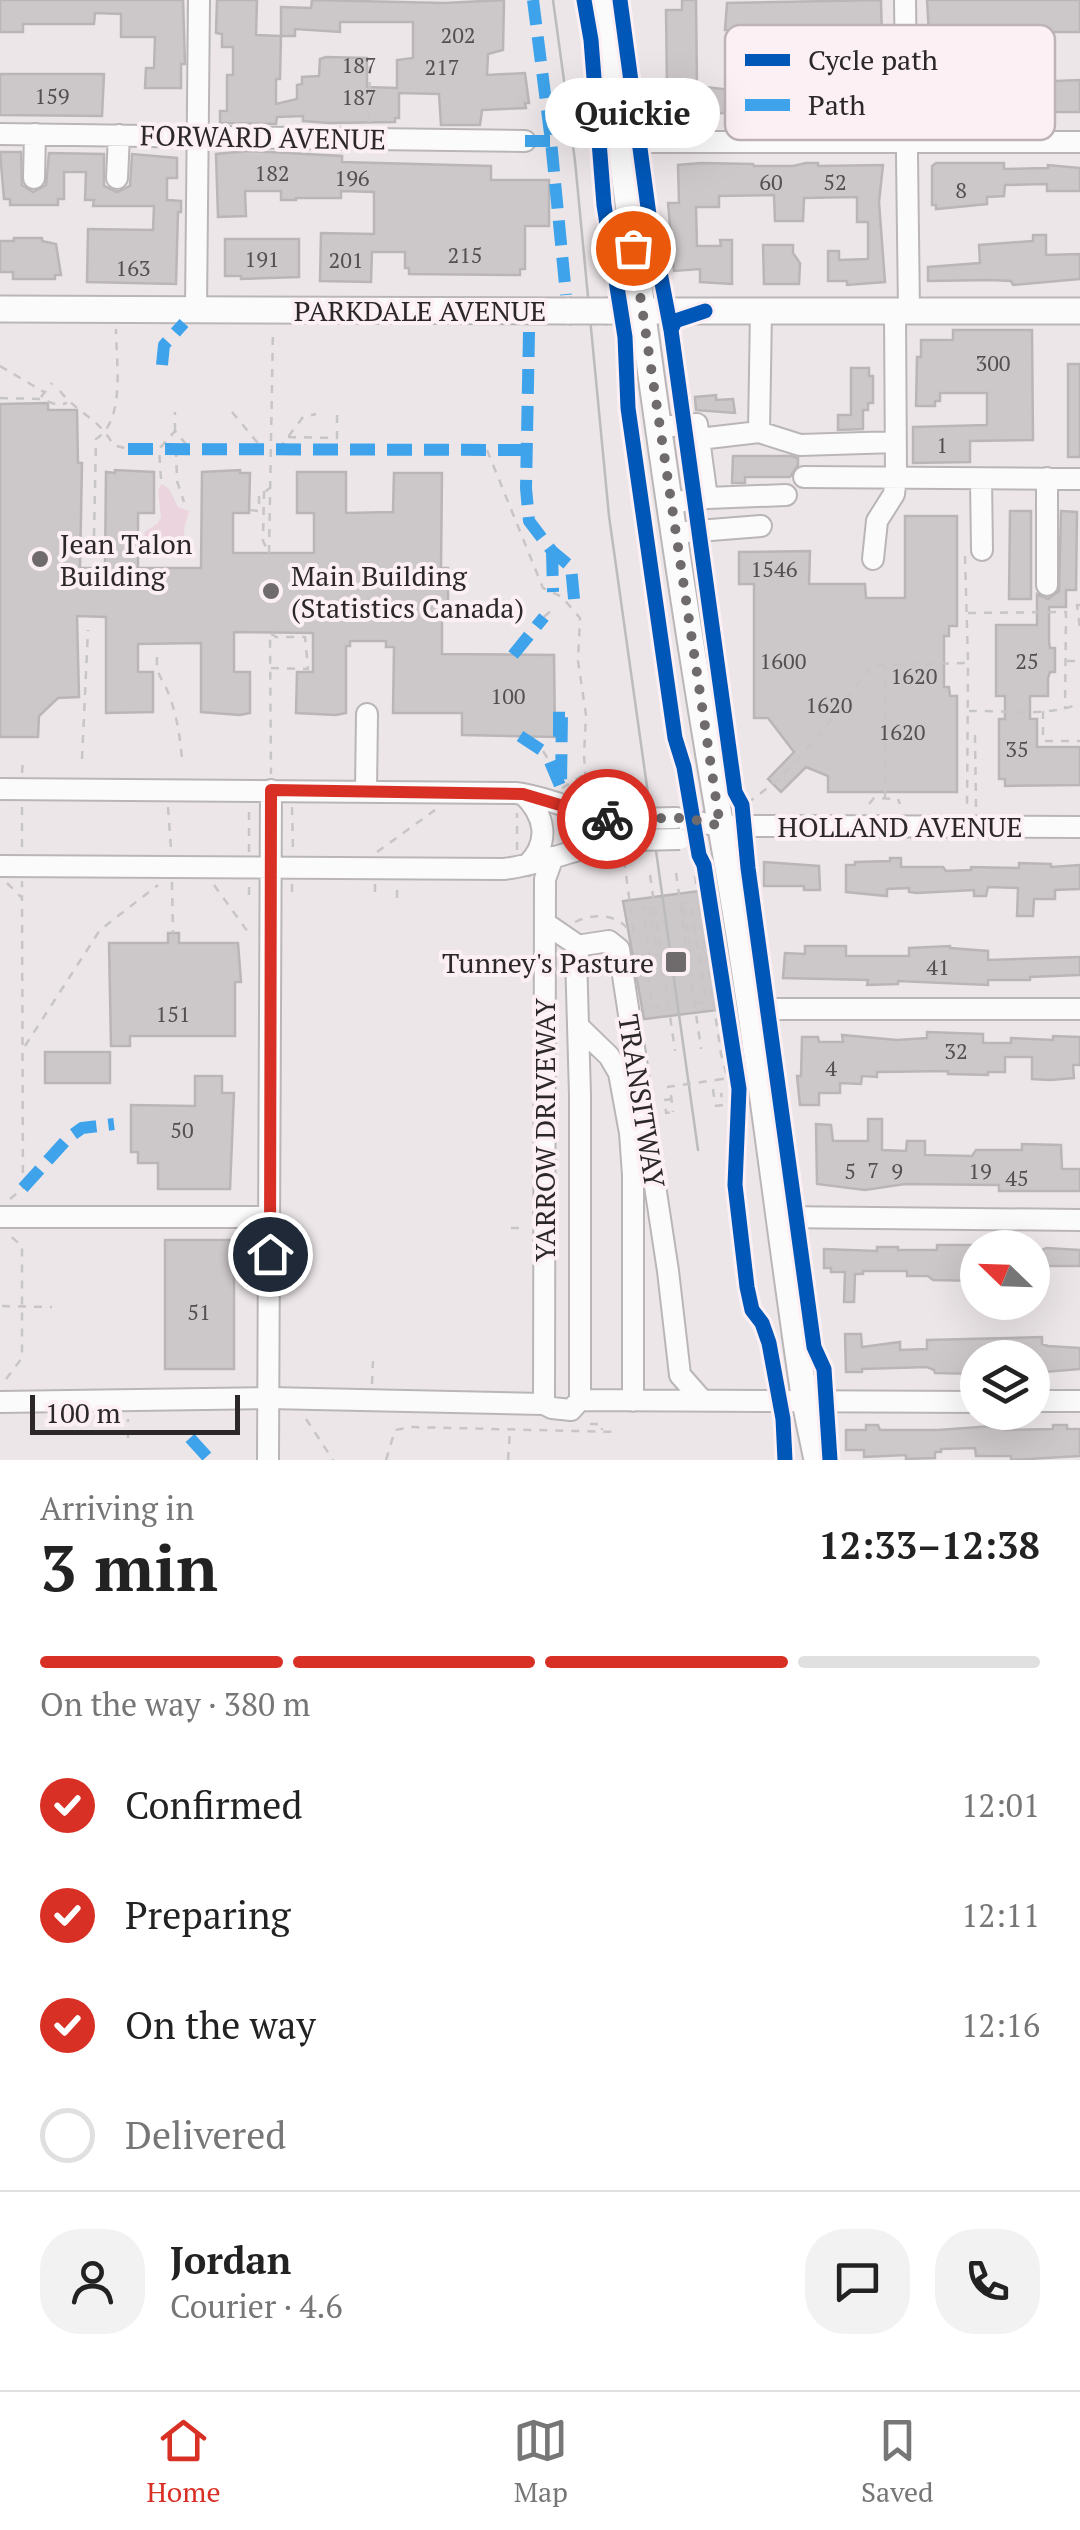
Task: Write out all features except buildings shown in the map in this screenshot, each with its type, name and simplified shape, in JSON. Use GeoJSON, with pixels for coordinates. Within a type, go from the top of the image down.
{"type":"FeatureCollection","features":[{"type":"Feature","properties":{"kind":"main road"},"geometry":{"type":"LineString","coordinates":[[603,0],[619,142],[627,321],[658,427],[714,794],[702,833],[748,1009],[805,1402],[817,1460]]}},
{"type":"Feature","properties":{"kind":"main road","name":"PARKDALE AVENUE"},"geometry":{"type":"LineString","coordinates":[[0,309],[568,311],[627,321],[761,311],[1080,311]]}},
{"type":"Feature","properties":{"kind":"street"},"geometry":{"type":"LineString","coordinates":[[196,309],[200,0]]}},
{"type":"Feature","properties":{"kind":"street","name":"FORWARD AVENUE"},"geometry":{"type":"LineString","coordinates":[[0,134],[525,141]]}},
{"type":"Feature","properties":{"kind":"street"},"geometry":{"type":"LineString","coordinates":[[34,178],[36,134]]}},
{"type":"Feature","properties":{"kind":"street"},"geometry":{"type":"LineString","coordinates":[[117,178],[119,136]]}},
{"type":"Feature","properties":{"kind":"street"},"geometry":{"type":"LineString","coordinates":[[873,559],[877,521],[894,494],[896,476],[906,141]]}},
{"type":"Feature","properties":{"kind":"street"},"geometry":{"type":"LineString","coordinates":[[619,142],[1080,142]]}},
{"type":"Feature","properties":{"kind":"street"},"geometry":{"type":"LineString","coordinates":[[759,432],[761,311]]}},
{"type":"Feature","properties":{"kind":"street"},"geometry":{"type":"LineString","coordinates":[[658,427],[697,424],[707,498]]}},
{"type":"Feature","properties":{"kind":"street"},"geometry":{"type":"LineString","coordinates":[[699,439],[759,432],[800,445],[896,442]]}},
{"type":"Feature","properties":{"kind":"street"},"geometry":{"type":"LineString","coordinates":[[664,470],[702,464]]}},
{"type":"Feature","properties":{"kind":"street"},"geometry":{"type":"LineString","coordinates":[[804,478],[1080,479]]}},
{"type":"Feature","properties":{"kind":"street"},"geometry":{"type":"LineString","coordinates":[[1047,478],[1047,585]]}},
{"type":"Feature","properties":{"kind":"street"},"geometry":{"type":"LineString","coordinates":[[973,550],[982,479]]}},
{"type":"Feature","properties":{"kind":"street"},"geometry":{"type":"LineString","coordinates":[[669,503],[786,494]]}},
{"type":"Feature","properties":{"kind":"street"},"geometry":{"type":"LineString","coordinates":[[674,534],[761,526]]}},
{"type":"Feature","properties":{"kind":"street"},"geometry":{"type":"LineString","coordinates":[[366,790],[367,714]]}},
{"type":"Feature","properties":{"kind":"street"},"geometry":{"type":"LineString","coordinates":[[0,789],[366,790],[520,800],[589,816],[628,838]]}},
{"type":"Feature","properties":{"kind":"street"},"geometry":{"type":"LineString","coordinates":[[268,1460],[271,790]]}},
{"type":"Feature","properties":{"kind":"street"},"geometry":{"type":"LineString","coordinates":[[3,874],[202,868],[504,869],[539,851],[543,830],[538,810],[520,800]]}},
{"type":"Feature","properties":{"kind":"street","name":"HOLLAND AVENUE"},"geometry":{"type":"LineString","coordinates":[[628,838],[702,833],[1080,828]]}},
{"type":"Feature","properties":{"kind":"street"},"geometry":{"type":"LineString","coordinates":[[521,859],[553,857],[628,838]]}},
{"type":"Feature","properties":{"kind":"street","name":"YARROW DRIVEWAY"},"geometry":{"type":"LineString","coordinates":[[544,1404],[545,875],[553,857]]}},
{"type":"Feature","properties":{"kind":"street"},"geometry":{"type":"LineString","coordinates":[[545,923],[572,942]]}},
{"type":"Feature","properties":{"kind":"street","name":"TRANSITWAY"},"geometry":{"type":"LineString","coordinates":[[580,1400],[578,1026],[572,942],[609,941],[619,949],[668,1270],[680,1375]]}},
{"type":"Feature","properties":{"kind":"street"},"geometry":{"type":"LineString","coordinates":[[748,1009],[1080,1009]]}},
{"type":"Feature","properties":{"kind":"street","name":"TRANSITWAY"},"geometry":{"type":"LineString","coordinates":[[578,1026],[619,1073],[630,1133],[641,1401]]}},
{"type":"Feature","properties":{"kind":"street"},"geometry":{"type":"LineString","coordinates":[[3,1217],[270,1217]]}},
{"type":"Feature","properties":{"kind":"street"},"geometry":{"type":"LineString","coordinates":[[778,1217],[1080,1220]]}},
{"type":"Feature","properties":{"kind":"street"},"geometry":{"type":"LineString","coordinates":[[641,1401],[680,1375],[702,1400]]}},
{"type":"Feature","properties":{"kind":"street"},"geometry":{"type":"LineString","coordinates":[[0,1402],[269,1398],[544,1404],[557,1410],[572,1410],[580,1400],[960,1402]]}},
{"type":"Feature","properties":{"kind":"street"},"geometry":{"type":"LineString","coordinates":[[1050,1402],[1080,1401]]}},
{"type":"Feature","properties":{"kind":"path"},"geometry":{"type":"LineString","coordinates":[[584,0],[591,40],[604,205],[621,282]]}},
{"type":"Feature","properties":{"kind":"path"},"geometry":{"type":"LineString","coordinates":[[584,19],[590,113],[627,321],[631,426]]}},
{"type":"Feature","properties":{"kind":"path"},"geometry":{"type":"LineString","coordinates":[[368,139],[370,59]]}},
{"type":"Feature","properties":{"kind":"path"},"geometry":{"type":"LineString","coordinates":[[264,490],[263,541],[269,552],[274,309]]}},
{"type":"Feature","properties":{"kind":"path"},"geometry":{"type":"LineString","coordinates":[[94,536],[96,440],[107,432],[115,406],[116,322]]}},
{"type":"Feature","properties":{"kind":"path"},"geometry":{"type":"LineString","coordinates":[[0,366],[44,392]]}},
{"type":"Feature","properties":{"kind":"path"},"geometry":{"type":"LineString","coordinates":[[40,399],[52,383]]}},
{"type":"Feature","properties":{"kind":"path"},"geometry":{"type":"LineString","coordinates":[[60,392],[107,432],[113,445],[128,448]]}},
{"type":"Feature","properties":{"kind":"path"},"geometry":{"type":"LineString","coordinates":[[0,398],[69,403]]}},
{"type":"Feature","properties":{"kind":"path"},"geometry":{"type":"LineString","coordinates":[[175,412],[175,430],[190,449]]}},
{"type":"Feature","properties":{"kind":"path"},"geometry":{"type":"LineString","coordinates":[[232,412],[262,448]]}},
{"type":"Feature","properties":{"kind":"path"},"geometry":{"type":"LineString","coordinates":[[278,450],[303,417],[316,414]]}},
{"type":"Feature","properties":{"kind":"path"},"geometry":{"type":"LineString","coordinates":[[288,437],[337,438],[337,414]]}},
{"type":"Feature","properties":{"kind":"path"},"geometry":{"type":"LineString","coordinates":[[161,478],[159,449],[175,430]]}},
{"type":"Feature","properties":{"kind":"path"},"geometry":{"type":"LineString","coordinates":[[176,449],[177,481],[184,502]]}},
{"type":"Feature","properties":{"kind":"path"},"geometry":{"type":"LineString","coordinates":[[487,450],[543,588],[562,597],[580,618],[578,662],[586,715],[586,800]]}},
{"type":"Feature","properties":{"kind":"path"},"geometry":{"type":"LineString","coordinates":[[250,510],[259,510],[259,496],[270,488]]}},
{"type":"Feature","properties":{"kind":"path"},"geometry":{"type":"LineString","coordinates":[[967,808],[968,613],[973,550]]}},
{"type":"Feature","properties":{"kind":"path"},"geometry":{"type":"LineString","coordinates":[[1066,623],[1080,625],[1080,605]]}},
{"type":"Feature","properties":{"kind":"path"},"geometry":{"type":"LineString","coordinates":[[544,617],[555,606]]}},
{"type":"Feature","properties":{"kind":"path"},"geometry":{"type":"LineString","coordinates":[[968,613],[1066,612],[1065,709]]}},
{"type":"Feature","properties":{"kind":"path"},"geometry":{"type":"LineString","coordinates":[[82,759],[88,630]]}},
{"type":"Feature","properties":{"kind":"path"},"geometry":{"type":"LineString","coordinates":[[271,668],[308,669],[306,637],[276,638],[270,633],[271,790]]}},
{"type":"Feature","properties":{"kind":"path"},"geometry":{"type":"LineString","coordinates":[[158,657],[156,674],[167,688],[176,714],[182,758]]}},
{"type":"Feature","properties":{"kind":"path"},"geometry":{"type":"LineString","coordinates":[[1066,661],[1080,661]]}},
{"type":"Feature","properties":{"kind":"path"},"geometry":{"type":"LineString","coordinates":[[747,802],[772,786],[824,728],[872,665],[968,663]]}},
{"type":"Feature","properties":{"kind":"path"},"geometry":{"type":"LineString","coordinates":[[885,665],[885,798]]}},
{"type":"Feature","properties":{"kind":"path"},"geometry":{"type":"LineString","coordinates":[[968,711],[1065,709],[1080,704]]}},
{"type":"Feature","properties":{"kind":"path"},"geometry":{"type":"LineString","coordinates":[[1043,710],[1042,741],[1080,741]]}},
{"type":"Feature","properties":{"kind":"path"},"geometry":{"type":"LineString","coordinates":[[975,736],[976,808]]}},
{"type":"Feature","properties":{"kind":"path"},"geometry":{"type":"LineString","coordinates":[[543,751],[550,762]]}},
{"type":"Feature","properties":{"kind":"path"},"geometry":{"type":"LineString","coordinates":[[22,758],[22,780]]}},
{"type":"Feature","properties":{"kind":"path"},"geometry":{"type":"LineString","coordinates":[[561,788],[584,774]]}},
{"type":"Feature","properties":{"kind":"path"},"geometry":{"type":"LineString","coordinates":[[714,794],[739,794],[702,833],[738,1089],[738,1132]]}},
{"type":"Feature","properties":{"kind":"path"},"geometry":{"type":"LineString","coordinates":[[167,798],[172,855]]}},
{"type":"Feature","properties":{"kind":"path"},"geometry":{"type":"LineString","coordinates":[[870,804],[874,798],[895,798],[900,804]]}},
{"type":"Feature","properties":{"kind":"path"},"geometry":{"type":"LineString","coordinates":[[22,799],[22,854]]}},
{"type":"Feature","properties":{"kind":"path"},"geometry":{"type":"LineString","coordinates":[[249,799],[249,857]]}},
{"type":"Feature","properties":{"kind":"path"},"geometry":{"type":"LineString","coordinates":[[520,800],[521,859]]}},
{"type":"Feature","properties":{"kind":"path"},"geometry":{"type":"LineString","coordinates":[[292,801],[293,856]]}},
{"type":"Feature","properties":{"kind":"path"},"geometry":{"type":"LineString","coordinates":[[374,858],[378,850],[442,805]]}},
{"type":"Feature","properties":{"kind":"path"},"geometry":{"type":"LineString","coordinates":[[572,942],[582,918],[607,916],[626,924],[634,946],[628,838]]}},
{"type":"Feature","properties":{"kind":"path"},"geometry":{"type":"LineString","coordinates":[[202,868],[248,932]]}},
{"type":"Feature","properties":{"kind":"path"},"geometry":{"type":"LineString","coordinates":[[676,873],[700,1048]]}},
{"type":"Feature","properties":{"kind":"path"},"geometry":{"type":"LineString","coordinates":[[3,874],[22,898]]}},
{"type":"Feature","properties":{"kind":"path"},"geometry":{"type":"LineString","coordinates":[[650,875],[675,1051]]}},
{"type":"Feature","properties":{"kind":"path"},"geometry":{"type":"LineString","coordinates":[[6,1380],[22,1358],[22,1246],[3,1217],[24,1188],[22,876]]}},
{"type":"Feature","properties":{"kind":"path"},"geometry":{"type":"LineString","coordinates":[[172,876],[172,933]]}},
{"type":"Feature","properties":{"kind":"path"},"geometry":{"type":"LineString","coordinates":[[695,876],[721,1054],[738,1112]]}},
{"type":"Feature","properties":{"kind":"path"},"geometry":{"type":"LineString","coordinates":[[292,878],[292,898]]}},
{"type":"Feature","properties":{"kind":"path"},"geometry":{"type":"LineString","coordinates":[[375,878],[375,898]]}},
{"type":"Feature","properties":{"kind":"path"},"geometry":{"type":"LineString","coordinates":[[249,880],[249,898]]}},
{"type":"Feature","properties":{"kind":"path"},"geometry":{"type":"LineString","coordinates":[[23,1050],[100,930],[156,886]]}},
{"type":"Feature","properties":{"kind":"path"},"geometry":{"type":"LineString","coordinates":[[681,906],[690,902],[706,1002],[694,1004]]}},
{"type":"Feature","properties":{"kind":"path"},"geometry":{"type":"LineString","coordinates":[[681,906],[685,908],[691,950]]}},
{"type":"Feature","properties":{"kind":"path"},"geometry":{"type":"LineString","coordinates":[[654,907],[650,909],[657,956]]}},
{"type":"Feature","properties":{"kind":"path"},"geometry":{"type":"LineString","coordinates":[[654,907],[644,908],[653,1008],[668,1006]]}},
{"type":"Feature","properties":{"kind":"path"},"geometry":{"type":"LineString","coordinates":[[632,960],[705,948]]}},
{"type":"Feature","properties":{"kind":"path"},"geometry":{"type":"LineString","coordinates":[[665,1087],[730,1078]]}},
{"type":"Feature","properties":{"kind":"path"},"geometry":{"type":"LineString","coordinates":[[713,1089],[715,1106],[722,1106],[721,1093]]}},
{"type":"Feature","properties":{"kind":"path"},"geometry":{"type":"LineString","coordinates":[[671,1097],[673,1112]]}},
{"type":"Feature","properties":{"kind":"path"},"geometry":{"type":"LineString","coordinates":[[511,1228],[535,1228]]}},
{"type":"Feature","properties":{"kind":"path"},"geometry":{"type":"LineString","coordinates":[[2,1306],[52,1307]]}},
{"type":"Feature","properties":{"kind":"path"},"geometry":{"type":"LineString","coordinates":[[372,1400],[373,1361]]}},
{"type":"Feature","properties":{"kind":"path"},"geometry":{"type":"LineString","coordinates":[[306,1419],[332,1460]]}},
{"type":"Feature","properties":{"kind":"path"},"geometry":{"type":"LineString","coordinates":[[590,1424],[602,1424],[602,1432]]}},
{"type":"Feature","properties":{"kind":"path"},"geometry":{"type":"LineString","coordinates":[[386,1460],[395,1430],[411,1427],[618,1432]]}},
{"type":"Feature","properties":{"kind":"path"},"geometry":{"type":"LineString","coordinates":[[508,1460],[510,1429]]}},
{"type":"Feature","properties":{"kind":"shaded area"},"geometry":{"type":"Polygon","coordinates":[[[162,484],[178,507],[189,511],[184,529],[185,550],[177,557],[151,556],[143,542],[145,532],[161,517],[158,490],[162,484]]]}},
{"type":"Feature","properties":{"kind":"tram line"},"geometry":{"type":"LineString","coordinates":[[553,0],[575,161],[609,516],[698,1150]]}},
{"type":"Feature","properties":{"kind":"marked path"},"geometry":{"type":"LineString","coordinates":[[533,0],[566,295]]}},
{"type":"Feature","properties":{"kind":"marked path"},"geometry":{"type":"LineString","coordinates":[[525,141],[551,141]]}},
{"type":"Feature","properties":{"kind":"marked path"},"geometry":{"type":"LineString","coordinates":[[162,365],[164,345],[184,323]]}},
{"type":"Feature","properties":{"kind":"marked path"},"geometry":{"type":"LineString","coordinates":[[529,332],[529,521],[552,551],[571,567],[575,609]]}},
{"type":"Feature","properties":{"kind":"marked path"},"geometry":{"type":"LineString","coordinates":[[128,449],[529,450]]}},
{"type":"Feature","properties":{"kind":"marked path"},"geometry":{"type":"LineString","coordinates":[[552,551],[553,592]]}},
{"type":"Feature","properties":{"kind":"marked path"},"geometry":{"type":"LineString","coordinates":[[513,655],[544,617]]}},
{"type":"Feature","properties":{"kind":"marked path"},"geometry":{"type":"LineString","coordinates":[[550,762],[561,788],[562,710],[559,737],[554,734]]}},
{"type":"Feature","properties":{"kind":"marked path"},"geometry":{"type":"LineString","coordinates":[[520,736],[543,751]]}},
{"type":"Feature","properties":{"kind":"marked path"},"geometry":{"type":"LineString","coordinates":[[23,1188],[82,1128],[114,1124]]}},
{"type":"Feature","properties":{"kind":"marked path"},"geometry":{"type":"LineString","coordinates":[[190,1438],[210,1460]]}},
{"type":"Feature","properties":{"kind":"cycle path"},"geometry":{"type":"LineString","coordinates":[[584,0],[591,40],[604,205],[625,337],[628,408],[675,738],[704,865],[739,1089],[735,1185],[747,1287],[752,1310],[769,1343],[783,1419],[785,1460]]}},
{"type":"Feature","properties":{"kind":"cycle path"},"geometry":{"type":"LineString","coordinates":[[620,0],[649,215],[671,330]]}},
{"type":"Feature","properties":{"kind":"cycle path"},"geometry":{"type":"LineString","coordinates":[[705,311],[675,321],[671,330],[735,792],[742,805],[814,1347],[824,1369],[830,1460]]}},
{"type":"Feature","properties":{"kind":"way so far"},"geometry":{"type":"LineString","coordinates":[[607,819],[688,818],[720,826],[633,248]]}},
{"type":"Feature","properties":{"kind":"place","name":"Quickie"},"geometry":{"type":"Point","coordinates":[633,248]}},
{"type":"Feature","properties":{"kind":"place","name":"Jean Talon Building"},"geometry":{"type":"Point","coordinates":[40,559]}},
{"type":"Feature","properties":{"kind":"place","name":"Main Building (Statistics Canada)"},"geometry":{"type":"Point","coordinates":[271,591]}},
{"type":"Feature","properties":{"kind":"place","name":"Tunney's Pasture"},"geometry":{"type":"Point","coordinates":[676,962]}},
{"type":"Feature","properties":{"kind":"route"},"geometry":{"type":"LineString","coordinates":[[270,1254],[271,790],[523,794],[607,819]]}}]}
